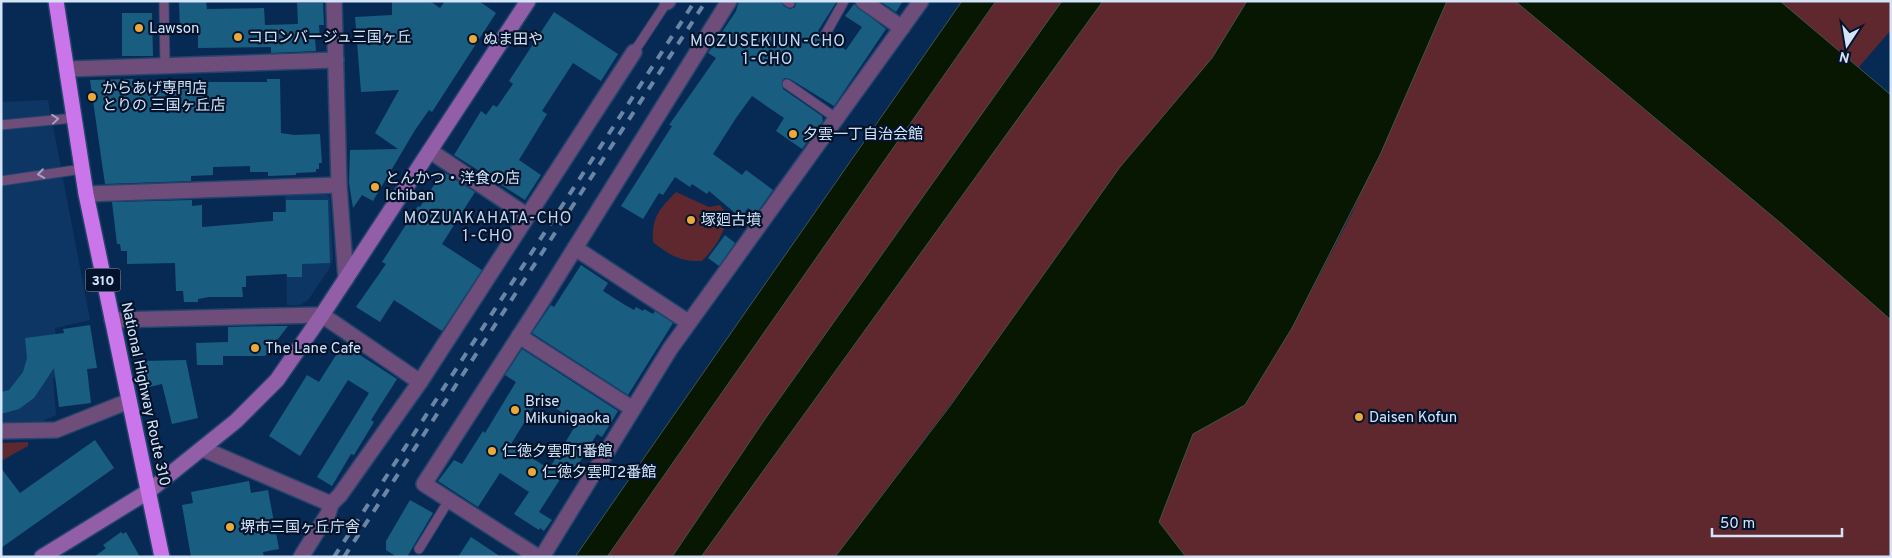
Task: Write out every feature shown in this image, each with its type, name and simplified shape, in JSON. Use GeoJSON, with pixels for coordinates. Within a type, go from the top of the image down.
{"type":"FeatureCollection","features":[{"type":"Feature","properties":{"kind":"highway","name":"National Highway Route 310"},"geometry":{"type":"LineString","coordinates":[[56,1],[86,194],[162,557]]}},
{"type":"Feature","properties":{"kind":"street"},"geometry":{"type":"LineString","coordinates":[[334,1],[339,185],[346,278]]}},
{"type":"Feature","properties":{"kind":"street"},"geometry":{"type":"LineString","coordinates":[[42,557],[149,491],[203,450],[236,421],[277,380],[322,315],[528,1]]}},
{"type":"Feature","properties":{"kind":"street"},"geometry":{"type":"LineString","coordinates":[[729,1],[575,248],[424,484],[540,557],[688,322],[921,1]]}},
{"type":"Feature","properties":{"kind":"street"},"geometry":{"type":"LineString","coordinates":[[863,1],[902,28]]}},
{"type":"Feature","properties":{"kind":"street"},"geometry":{"type":"LineString","coordinates":[[302,551],[328,514],[331,504],[340,495],[420,382],[526,215],[634,52]]}},
{"type":"Feature","properties":{"kind":"street"},"geometry":{"type":"LineString","coordinates":[[66,69],[336,60]]}},
{"type":"Feature","properties":{"kind":"street"},"geometry":{"type":"LineString","coordinates":[[430,151],[526,215]]}},
{"type":"Feature","properties":{"kind":"street"},"geometry":{"type":"LineString","coordinates":[[86,194],[339,185]]}},
{"type":"Feature","properties":{"kind":"street"},"geometry":{"type":"LineString","coordinates":[[575,248],[688,322]]}},
{"type":"Feature","properties":{"kind":"street"},"geometry":{"type":"LineString","coordinates":[[112,320],[322,315],[420,382]]}},
{"type":"Feature","properties":{"kind":"street"},"geometry":{"type":"LineString","coordinates":[[519,336],[633,410]]}},
{"type":"Feature","properties":{"kind":"street"},"geometry":{"type":"LineString","coordinates":[[1,431],[56,430],[129,401]]}},
{"type":"Feature","properties":{"kind":"street"},"geometry":{"type":"LineString","coordinates":[[203,450],[276,484],[331,504]]}},
{"type":"Feature","properties":{"kind":"lane"},"geometry":{"type":"LineString","coordinates":[[824,35],[844,1]]}},
{"type":"Feature","properties":{"kind":"lane"},"geometry":{"type":"LineString","coordinates":[[634,52],[667,2]]}},
{"type":"Feature","properties":{"kind":"lane"},"geometry":{"type":"LineString","coordinates":[[164,4],[165,66]]}},
{"type":"Feature","properties":{"kind":"lane"},"geometry":{"type":"LineString","coordinates":[[787,84],[836,118]]}},
{"type":"Feature","properties":{"kind":"lane"},"geometry":{"type":"LineString","coordinates":[[1,125],[74,118]]}},
{"type":"Feature","properties":{"kind":"lane"},"geometry":{"type":"LineString","coordinates":[[1,181],[82,169]]}},
{"type":"Feature","properties":{"kind":"lane"},"geometry":{"type":"LineString","coordinates":[[419,550],[449,500]]}},
{"type":"Feature","properties":{"kind":"shaded area"},"geometry":{"type":"Polygon","coordinates":[[[962,1],[996,1],[607,557],[575,557],[962,1]]]}},
{"type":"Feature","properties":{"kind":"shaded area"},"geometry":{"type":"Polygon","coordinates":[[[996,1],[1062,1],[765,419],[672,557],[607,557],[996,1]]]}},
{"type":"Feature","properties":{"kind":"shaded area"},"geometry":{"type":"Polygon","coordinates":[[[1062,1],[1103,1],[701,557],[672,557],[765,419],[1062,1]]]}},
{"type":"Feature","properties":{"kind":"shaded area"},"geometry":{"type":"Polygon","coordinates":[[[1103,1],[1247,1],[1212,58],[835,557],[701,557],[1103,1]]]}},
{"type":"Feature","properties":{"kind":"shaded area"},"geometry":{"type":"Polygon","coordinates":[[[1247,1],[1447,1],[1380,155],[1292,328],[1245,405],[1193,434],[1159,522],[1186,557],[835,557],[950,406],[1120,167],[1212,58],[1247,1]]]}},
{"type":"Feature","properties":{"kind":"shaded area"},"geometry":{"type":"Polygon","coordinates":[[[1447,1],[1515,1],[1783,225],[1891,320],[1891,557],[1186,557],[1159,522],[1193,434],[1245,405],[1292,328],[1352,213],[1447,1]]]}},
{"type":"Feature","properties":{"kind":"shaded area"},"geometry":{"type":"Polygon","coordinates":[[[1515,1],[1780,1],[1891,95],[1891,320],[1783,225],[1515,1]]]}},
{"type":"Feature","properties":{"kind":"shaded area"},"geometry":{"type":"Polygon","coordinates":[[[1780,1],[1891,1],[1891,30],[1858,68],[1780,1]]]}},
{"type":"Feature","properties":{"kind":"shaded area"},"geometry":{"type":"Polygon","coordinates":[[[48,100],[90,320],[55,328],[60,376],[53,378],[56,415],[43,421],[1,422],[1,102],[48,100]]]}},
{"type":"Feature","properties":{"kind":"shaded area"},"geometry":{"type":"Polygon","coordinates":[[[676,192],[709,207],[720,205],[728,216],[718,240],[702,261],[681,259],[664,251],[653,242],[655,220],[665,204],[676,192]]]}},
{"type":"Feature","properties":{"kind":"shaded area"},"geometry":{"type":"Polygon","coordinates":[[[324,194],[330,197],[333,259],[329,269],[308,300],[300,305],[287,305],[285,195],[324,194]]]}},
{"type":"Feature","properties":{"kind":"shaded area"},"geometry":{"type":"Polygon","coordinates":[[[28,442],[28,446],[1,461],[1,443],[28,442]]]}},
{"type":"Feature","properties":{"kind":"building"},"geometry":{"type":"Polygon","coordinates":[[[179,1],[206,1],[207,9],[264,8],[265,25],[298,24],[297,3],[323,3],[324,25],[319,25],[320,39],[315,39],[316,51],[271,53],[271,47],[198,48],[198,32],[180,32],[179,1]]]}},
{"type":"Feature","properties":{"kind":"building"},"geometry":{"type":"Polygon","coordinates":[[[392,1],[430,1],[440,8],[445,1],[479,1],[496,13],[432,112],[429,110],[415,130],[373,201],[362,195],[353,208],[349,183],[350,150],[398,149],[375,133],[399,90],[361,92],[355,17],[392,15],[392,1]]]}},
{"type":"Feature","properties":{"kind":"building"},"geometry":{"type":"Polygon","coordinates":[[[739,1],[781,1],[784,6],[790,9],[795,7],[796,1],[837,1],[818,31],[822,40],[829,39],[846,50],[862,27],[845,16],[854,4],[886,29],[834,106],[790,79],[785,78],[782,81],[783,89],[822,116],[823,121],[802,149],[776,131],[784,118],[752,96],[736,118],[713,154],[742,175],[746,170],[773,190],[756,214],[748,208],[741,218],[709,191],[707,194],[692,184],[690,187],[675,177],[663,195],[659,193],[643,219],[621,206],[672,126],[669,125],[716,58],[708,53],[736,11],[739,1]]]}},
{"type":"Feature","properties":{"kind":"building"},"geometry":{"type":"Polygon","coordinates":[[[880,1],[903,1],[896,12],[880,1]]]}},
{"type":"Feature","properties":{"kind":"building"},"geometry":{"type":"Polygon","coordinates":[[[554,12],[618,54],[601,81],[573,63],[542,111],[547,114],[519,160],[541,175],[525,200],[454,155],[481,111],[486,115],[493,105],[497,107],[513,84],[509,81],[554,12]]]}},
{"type":"Feature","properties":{"kind":"building"},"geometry":{"type":"Polygon","coordinates":[[[122,13],[152,13],[153,56],[122,56],[122,13]]]}},
{"type":"Feature","properties":{"kind":"building"},"geometry":{"type":"Polygon","coordinates":[[[133,79],[134,90],[193,88],[193,82],[267,82],[267,79],[280,79],[281,133],[294,135],[320,134],[322,163],[319,163],[319,169],[316,169],[316,172],[296,173],[296,175],[268,176],[268,172],[250,172],[250,166],[213,167],[213,175],[191,176],[191,181],[105,184],[90,80],[133,79]]]}},
{"type":"Feature","properties":{"kind":"building"},"geometry":{"type":"Polygon","coordinates":[[[445,173],[475,192],[442,244],[482,270],[442,331],[394,300],[380,322],[356,307],[386,264],[382,262],[418,206],[420,207],[441,174],[445,173]]]}},
{"type":"Feature","properties":{"kind":"building"},"geometry":{"type":"Polygon","coordinates":[[[192,200],[192,206],[202,205],[202,227],[273,221],[273,212],[286,212],[286,200],[328,200],[330,263],[302,264],[302,277],[287,277],[287,274],[246,276],[246,287],[242,287],[243,297],[209,297],[198,299],[198,302],[184,302],[183,291],[176,291],[175,263],[127,264],[127,251],[121,251],[120,244],[117,244],[112,202],[192,200]]]}},
{"type":"Feature","properties":{"kind":"building"},"geometry":{"type":"Polygon","coordinates":[[[725,235],[735,243],[719,266],[708,258],[725,235]]]}},
{"type":"Feature","properties":{"kind":"building"},"geometry":{"type":"Polygon","coordinates":[[[581,265],[608,283],[603,291],[625,305],[634,310],[636,307],[643,311],[644,309],[653,314],[655,311],[673,323],[628,395],[532,333],[551,305],[554,307],[581,265]]]}},
{"type":"Feature","properties":{"kind":"building"},"geometry":{"type":"Polygon","coordinates":[[[90,325],[97,368],[87,369],[91,403],[59,407],[54,368],[34,398],[19,409],[1,414],[1,392],[9,390],[23,372],[27,358],[25,338],[64,333],[63,329],[90,325]]]}},
{"type":"Feature","properties":{"kind":"building"},"geometry":{"type":"Polygon","coordinates":[[[288,326],[265,356],[223,356],[223,365],[197,365],[196,343],[228,342],[228,327],[288,326]]]}},
{"type":"Feature","properties":{"kind":"building"},"geometry":{"type":"Polygon","coordinates":[[[343,344],[397,379],[371,420],[374,422],[354,455],[351,454],[332,486],[317,477],[369,393],[348,380],[300,456],[269,436],[307,375],[319,382],[343,344]]]}},
{"type":"Feature","properties":{"kind":"building"},"geometry":{"type":"Polygon","coordinates":[[[522,349],[618,411],[602,437],[597,434],[576,468],[570,464],[539,512],[552,520],[544,531],[540,528],[539,530],[514,514],[529,492],[500,473],[478,507],[438,481],[454,460],[462,464],[483,431],[485,433],[516,382],[505,375],[522,349]],[[540,397],[511,444],[549,469],[577,423],[540,397]]]}},
{"type":"Feature","properties":{"kind":"building"},"geometry":{"type":"Polygon","coordinates":[[[186,360],[198,418],[172,424],[162,384],[149,387],[144,361],[186,360]]]}},
{"type":"Feature","properties":{"kind":"building"},"geometry":{"type":"Polygon","coordinates":[[[95,440],[114,468],[1,548],[1,468],[20,493],[95,440]]]}},
{"type":"Feature","properties":{"kind":"building","name":"堺市三国ヶ丘庁舎"},"geometry":{"type":"Polygon","coordinates":[[[249,481],[251,493],[268,490],[279,549],[263,552],[264,557],[191,557],[182,505],[193,503],[191,492],[249,481]]]}},
{"type":"Feature","properties":{"kind":"building"},"geometry":{"type":"Polygon","coordinates":[[[410,500],[433,513],[407,557],[397,557],[386,550],[386,541],[410,500]]]}},
{"type":"Feature","properties":{"kind":"building"},"geometry":{"type":"Polygon","coordinates":[[[121,532],[123,534],[126,532],[140,557],[94,557],[106,548],[103,545],[121,532]]]}},
{"type":"Feature","properties":{"kind":"building"},"geometry":{"type":"Polygon","coordinates":[[[471,537],[501,557],[458,557],[471,537]]]}},
{"type":"Feature","properties":{"kind":"railway"},"geometry":{"type":"LineString","coordinates":[[334,557],[695,1]]}},
{"type":"Feature","properties":{"kind":"railway"},"geometry":{"type":"LineString","coordinates":[[344,557],[706,1]]}},
{"type":"Feature","properties":{"kind":"place","name":"Lawson"},"geometry":{"type":"Point","coordinates":[139,28]}},
{"type":"Feature","properties":{"kind":"place","name":"コロンバージュ三国ヶ丘"},"geometry":{"type":"Point","coordinates":[238,37]}},
{"type":"Feature","properties":{"kind":"place","name":"ぬま田や"},"geometry":{"type":"Point","coordinates":[473,39]}},
{"type":"Feature","properties":{"kind":"place","name":"からあげ専門店 とりの 三国ヶ丘店"},"geometry":{"type":"Point","coordinates":[92,97]}},
{"type":"Feature","properties":{"kind":"place","name":"夕雲一丁自治会館"},"geometry":{"type":"Point","coordinates":[793,134]}},
{"type":"Feature","properties":{"kind":"place","name":"とんかつ・洋食の店 Ichiban"},"geometry":{"type":"Point","coordinates":[375,187]}},
{"type":"Feature","properties":{"kind":"place","name":"塚廻古墳"},"geometry":{"type":"Point","coordinates":[691,220]}},
{"type":"Feature","properties":{"kind":"place","name":"The Lane Cafe"},"geometry":{"type":"Point","coordinates":[255,348]}},
{"type":"Feature","properties":{"kind":"place","name":"Brise Mikunigaoka"},"geometry":{"type":"Point","coordinates":[515,410]}},
{"type":"Feature","properties":{"kind":"place","name":"Daisen Kofun"},"geometry":{"type":"Point","coordinates":[1359,417]}},
{"type":"Feature","properties":{"kind":"place","name":"仁徳夕雲町1番館"},"geometry":{"type":"Point","coordinates":[492,451]}},
{"type":"Feature","properties":{"kind":"place","name":"仁徳夕雲町2番館"},"geometry":{"type":"Point","coordinates":[532,472]}},
{"type":"Feature","properties":{"kind":"place","name":"堺市三国ヶ丘庁舎"},"geometry":{"type":"Point","coordinates":[230,527]}},
{"type":"Feature","properties":{"kind":"district","name":"MOZUSEKIUN-CHO 1-CHO"},"geometry":{"type":"Point","coordinates":[768,49]}},
{"type":"Feature","properties":{"kind":"district","name":"MOZUAKAHATA-CHO 1-CHO"},"geometry":{"type":"Point","coordinates":[488,226]}}]}
